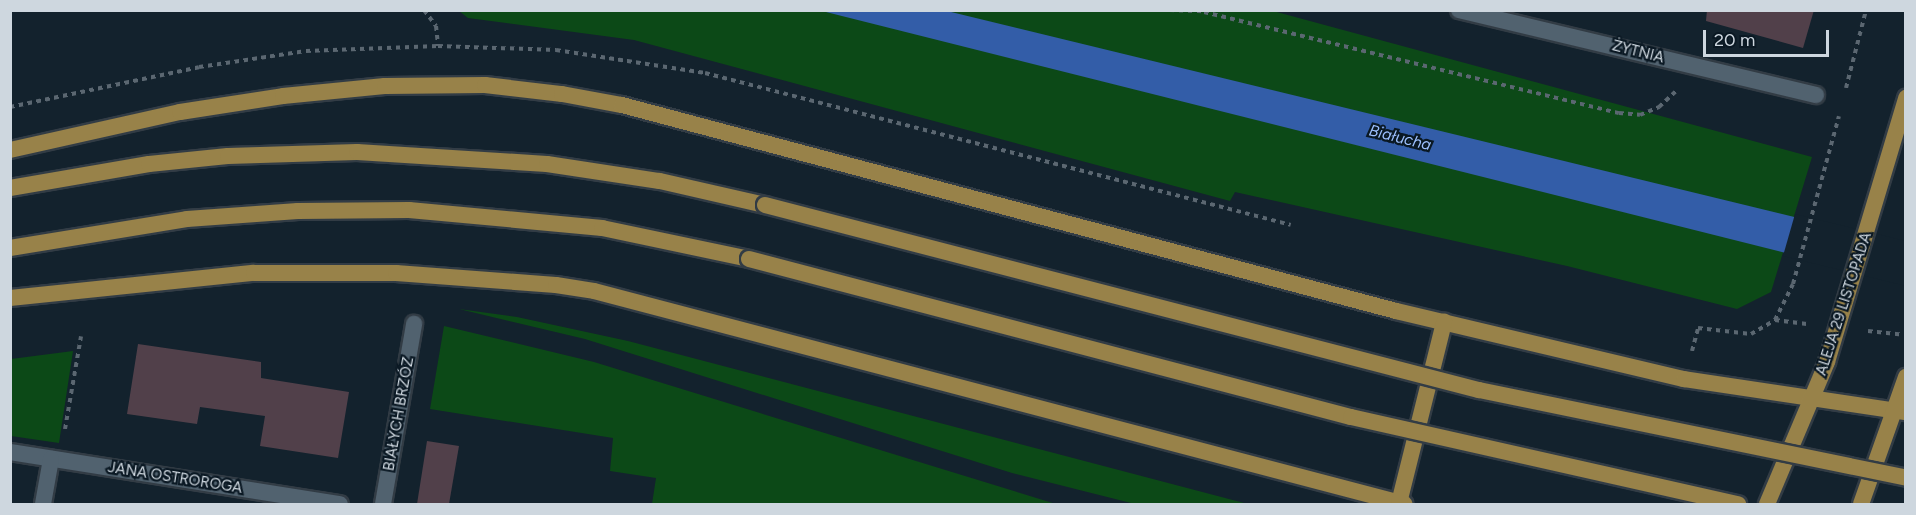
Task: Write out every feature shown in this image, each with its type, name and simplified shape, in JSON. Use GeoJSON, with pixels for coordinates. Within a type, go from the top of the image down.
{"type":"FeatureCollection","features":[{"type":"Feature","properties":{"kind":"main road"},"geometry":{"type":"LineString","coordinates":[[10,150],[180,112],[294,94],[385,86],[463,85],[551,92],[622,105],[1444,322],[1684,379],[1900,411]]}},
{"type":"Feature","properties":{"kind":"main road","name":"ALEJA 29 LISTOPADA"},"geometry":{"type":"LineString","coordinates":[[1767,504],[1814,399],[1885,175],[1905,98]]}},
{"type":"Feature","properties":{"kind":"main road"},"geometry":{"type":"LineString","coordinates":[[10,188],[149,164],[228,156],[357,152],[547,164],[660,181],[765,205],[1479,390],[1905,478]]}},
{"type":"Feature","properties":{"kind":"main road"},"geometry":{"type":"LineString","coordinates":[[10,248],[187,219],[298,211],[409,210],[602,228],[749,259],[1351,417],[1738,504]]}},
{"type":"Feature","properties":{"kind":"main road"},"geometry":{"type":"LineString","coordinates":[[10,297],[275,273],[396,273],[556,285],[606,294],[1402,504],[1444,322]]}},
{"type":"Feature","properties":{"kind":"main road"},"geometry":{"type":"LineString","coordinates":[[1861,504],[1900,411],[1905,376]]}},
{"type":"Feature","properties":{"kind":"street","name":"ŻYTNIA"},"geometry":{"type":"LineString","coordinates":[[1459,10],[1816,95]]}},
{"type":"Feature","properties":{"kind":"street","name":"BIAŁYCH BRZÓZ"},"geometry":{"type":"LineString","coordinates":[[383,504],[414,324]]}},
{"type":"Feature","properties":{"kind":"street","name":"JANA OSTROROGA"},"geometry":{"type":"LineString","coordinates":[[10,452],[340,504]]}},
{"type":"Feature","properties":{"kind":"street"},"geometry":{"type":"LineString","coordinates":[[43,504],[55,459]]}},
{"type":"Feature","properties":{"kind":"path"},"geometry":{"type":"LineString","coordinates":[[424,10],[436,26],[438,45]]}},
{"type":"Feature","properties":{"kind":"path"},"geometry":{"type":"LineString","coordinates":[[1170,10],[1204,11],[1618,113],[1640,114],[1659,107],[1673,96],[1692,65]]}},
{"type":"Feature","properties":{"kind":"path"},"geometry":{"type":"LineString","coordinates":[[10,107],[260,57],[306,51],[438,45],[556,50],[684,69],[1291,225]]}},
{"type":"Feature","properties":{"kind":"path"},"geometry":{"type":"LineString","coordinates":[[1691,355],[1698,328],[1751,334],[1775,320],[1793,284],[1829,161]]}},
{"type":"Feature","properties":{"kind":"path"},"geometry":{"type":"LineString","coordinates":[[1775,320],[1785,321]]}},
{"type":"Feature","properties":{"kind":"path"},"geometry":{"type":"LineString","coordinates":[[1879,332],[1905,335]]}},
{"type":"Feature","properties":{"kind":"path"},"geometry":{"type":"LineString","coordinates":[[55,459],[81,336]]}},
{"type":"Feature","properties":{"kind":"green space"},"geometry":{"type":"Polygon","coordinates":[[[459,11],[1273,11],[1812,157],[1771,292],[1737,309],[1567,266],[1235,192],[1230,201],[634,40],[468,18],[459,11]]]}},
{"type":"Feature","properties":{"kind":"green space"},"geometry":{"type":"Polygon","coordinates":[[[459,309],[517,317],[628,341],[1248,504],[1135,504],[1012,473],[585,339],[459,309]]]}},
{"type":"Feature","properties":{"kind":"green space"},"geometry":{"type":"Polygon","coordinates":[[[444,326],[594,362],[1056,504],[652,504],[656,478],[610,471],[613,438],[430,409],[444,326]]]}},
{"type":"Feature","properties":{"kind":"green space"},"geometry":{"type":"Polygon","coordinates":[[[73,351],[59,443],[11,436],[11,359],[73,351]]]}},
{"type":"Feature","properties":{"kind":"water","name":"Białucha"},"geometry":{"type":"Polygon","coordinates":[[[822,11],[947,11],[1905,244],[1905,283],[822,11]]]}},
{"type":"Feature","properties":{"kind":"pier"},"geometry":{"type":"Polygon","coordinates":[[[1795,214],[1906,241],[1906,286],[1783,256],[1795,214]]]}},
{"type":"Feature","properties":{"kind":"building"},"geometry":{"type":"Polygon","coordinates":[[[1707,10],[1814,10],[1803,48],[1706,21],[1707,10]]]}},
{"type":"Feature","properties":{"kind":"building"},"geometry":{"type":"Polygon","coordinates":[[[138,344],[261,362],[261,378],[349,392],[338,458],[260,446],[265,416],[200,407],[197,424],[127,414],[138,344]]]}},
{"type":"Feature","properties":{"kind":"building"},"geometry":{"type":"Polygon","coordinates":[[[427,441],[459,446],[449,504],[417,504],[427,441]]]}}]}
